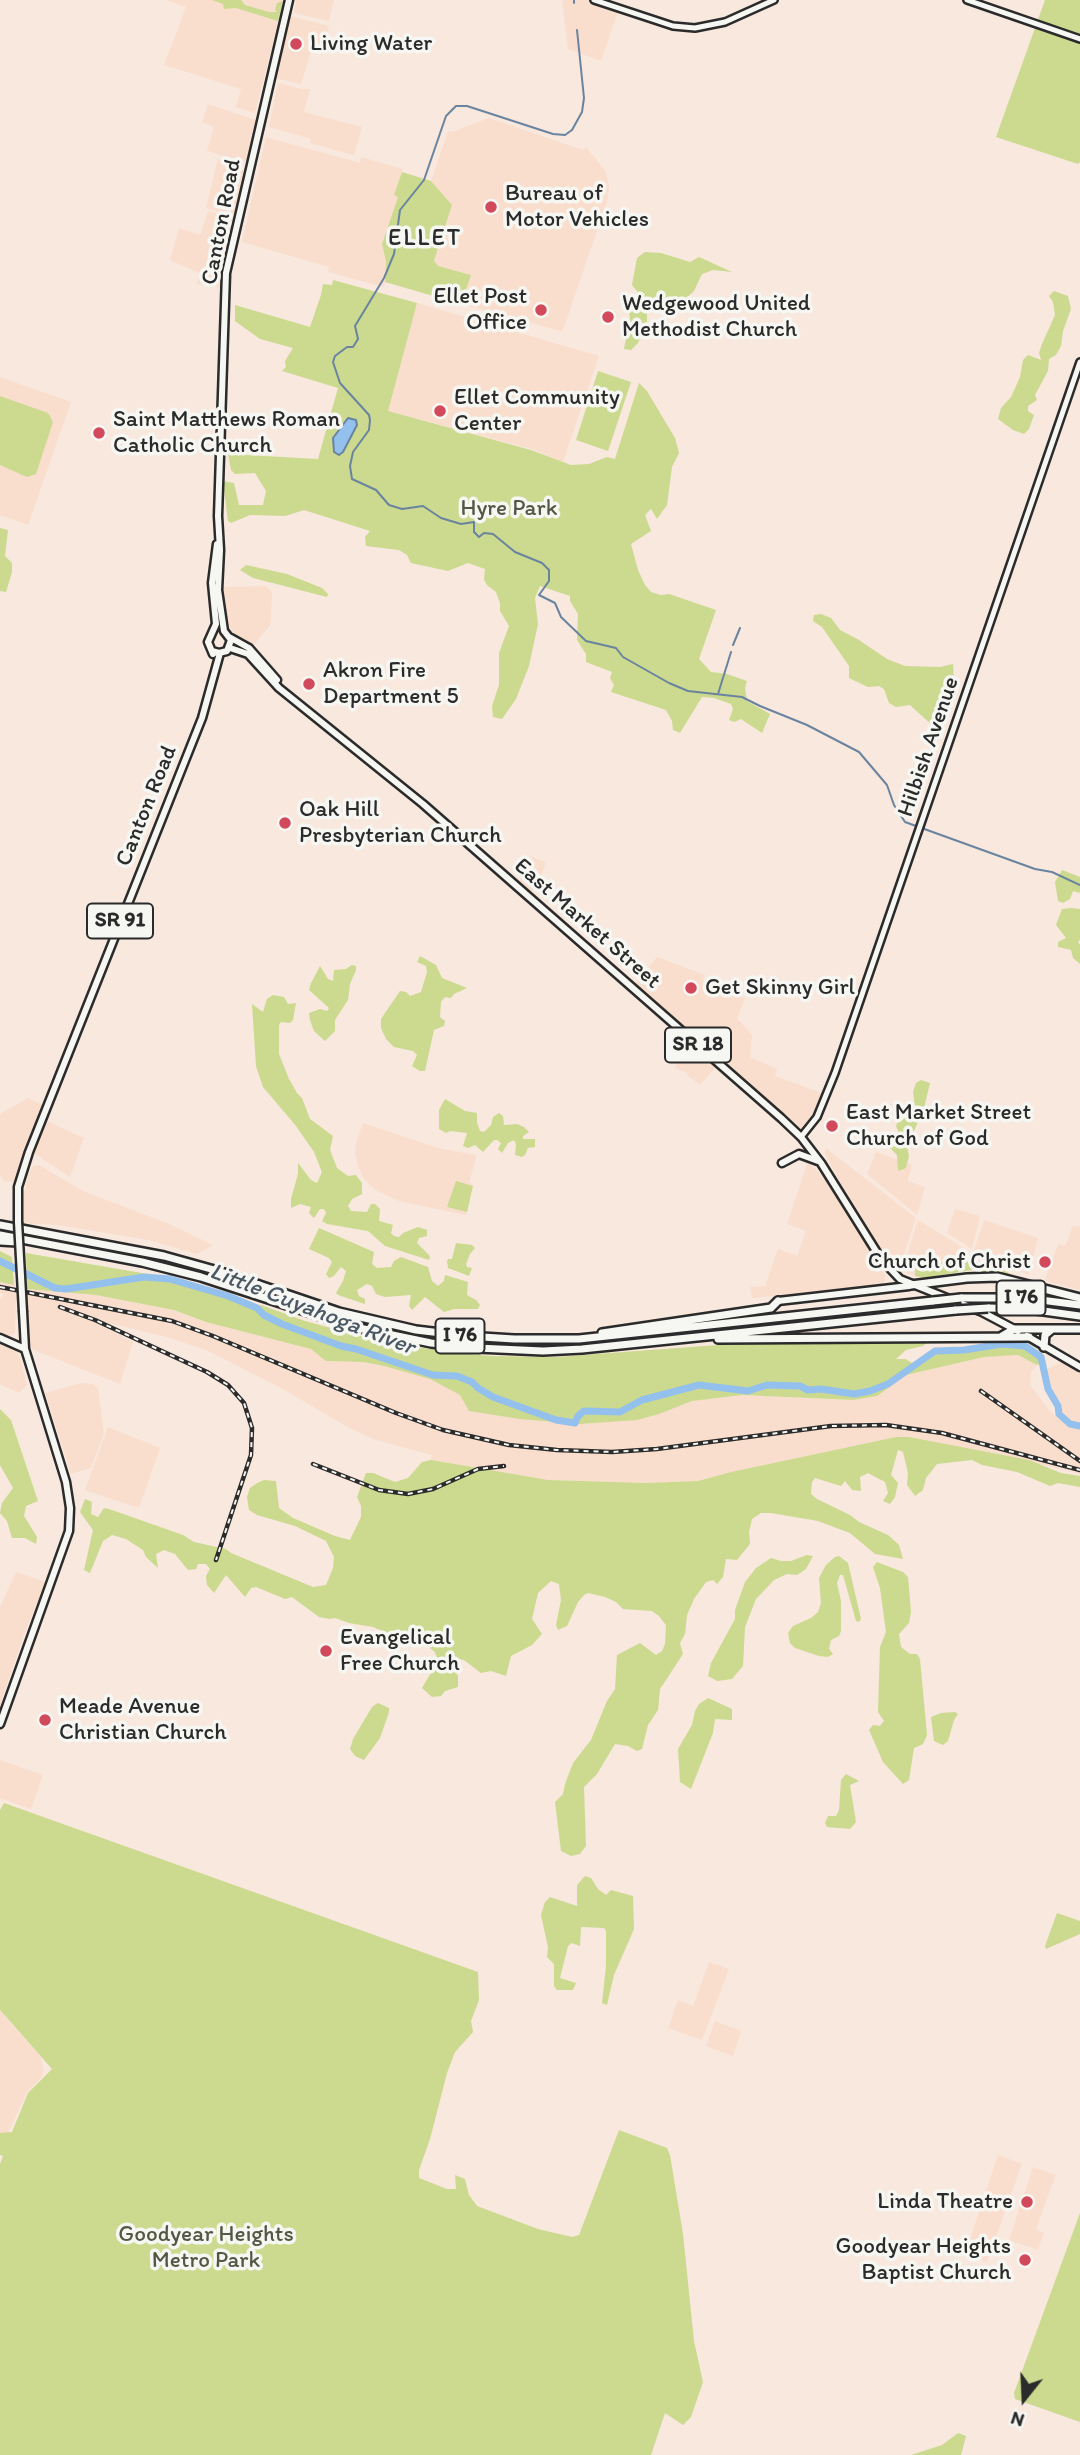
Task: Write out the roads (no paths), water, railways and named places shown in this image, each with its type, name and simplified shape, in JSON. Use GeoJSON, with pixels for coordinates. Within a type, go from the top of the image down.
{"type":"FeatureCollection","features":[{"type":"Feature","properties":{"kind":"highway","name":"I 76"},"geometry":{"type":"LineString","coordinates":[[0,1225],[192,1263],[320,1306],[390,1325],[491,1338],[579,1339],[961,1298],[1025,1298],[1080,1305]]}},
{"type":"Feature","properties":{"kind":"highway","name":"I 76"},"geometry":{"type":"LineString","coordinates":[[0,1235],[191,1274],[331,1321],[431,1343],[477,1348],[543,1351],[988,1308],[1029,1309],[1080,1315]]}},
{"type":"Feature","properties":{"kind":"highway"},"geometry":{"type":"LineString","coordinates":[[0,1241],[52,1244]]}},
{"type":"Feature","properties":{"kind":"highway"},"geometry":{"type":"LineString","coordinates":[[911,1285],[963,1278],[997,1277],[1080,1298]]}},
{"type":"Feature","properties":{"kind":"highway"},"geometry":{"type":"LineString","coordinates":[[579,1339],[620,1329],[771,1308],[777,1305],[778,1301]]}},
{"type":"Feature","properties":{"kind":"highway"},"geometry":{"type":"LineString","coordinates":[[998,1338],[1014,1329],[1080,1329]]}},
{"type":"Feature","properties":{"kind":"highway"},"geometry":{"type":"LineString","coordinates":[[1044,1347],[1045,1335],[1052,1329]]}},
{"type":"Feature","properties":{"kind":"highway"},"geometry":{"type":"LineString","coordinates":[[665,1341],[895,1336],[966,1339],[1029,1337]]}},
{"type":"Feature","properties":{"kind":"main road","name":"Canton Road"},"geometry":{"type":"LineString","coordinates":[[224,631],[218,598],[218,538],[226,273],[289,0]]}},
{"type":"Feature","properties":{"kind":"main road"},"geometry":{"type":"LineString","coordinates":[[594,0],[673,26],[695,28],[725,22],[774,0]]}},
{"type":"Feature","properties":{"kind":"main road"},"geometry":{"type":"LineString","coordinates":[[967,0],[1080,39]]}},
{"type":"Feature","properties":{"kind":"main road","name":"Hilbish Avenue"},"geometry":{"type":"LineString","coordinates":[[801,1138],[817,1117],[835,1073],[1080,362]]}},
{"type":"Feature","properties":{"kind":"main road","name":"Canton Road"},"geometry":{"type":"LineString","coordinates":[[214,631],[216,624],[212,583],[218,538]]}},
{"type":"Feature","properties":{"kind":"main road"},"geometry":{"type":"LineString","coordinates":[[214,631],[224,631],[231,638],[230,648],[220,653],[212,651],[208,642],[214,631]]}},
{"type":"Feature","properties":{"kind":"main road","name":"East Market Street"},"geometry":{"type":"LineString","coordinates":[[231,638],[249,648],[284,690]]}},
{"type":"Feature","properties":{"kind":"main road","name":"East Market Street"},"geometry":{"type":"LineString","coordinates":[[230,648],[248,654],[273,682],[445,823],[757,1096],[801,1138],[821,1163],[886,1265],[900,1279],[982,1312],[1080,1367]]}},
{"type":"Feature","properties":{"kind":"main road","name":"Canton Road"},"geometry":{"type":"LineString","coordinates":[[212,651],[215,666]]}},
{"type":"Feature","properties":{"kind":"main road","name":"Canton Road"},"geometry":{"type":"LineString","coordinates":[[25,1349],[18,1187],[29,1152],[202,718],[220,653]]}},
{"type":"Feature","properties":{"kind":"main road"},"geometry":{"type":"LineString","coordinates":[[782,1163],[799,1154],[821,1163]]}},
{"type":"Feature","properties":{"kind":"main road"},"geometry":{"type":"LineString","coordinates":[[883,1290],[890,1278],[886,1265]]}},
{"type":"Feature","properties":{"kind":"main road"},"geometry":{"type":"LineString","coordinates":[[778,1301],[911,1285]]}},
{"type":"Feature","properties":{"kind":"main road"},"geometry":{"type":"LineString","coordinates":[[0,1338],[25,1349]]}},
{"type":"Feature","properties":{"kind":"main road","name":"SR 91"},"geometry":{"type":"LineString","coordinates":[[0,1724],[69,1531],[70,1508],[66,1482],[25,1349]]}},
{"type":"Feature","properties":{"kind":"water"},"geometry":{"type":"Polygon","coordinates":[[[348,418],[356,420],[357,425],[339,455],[334,452],[333,438],[348,418]]]}},
{"type":"Feature","properties":{"kind":"waterway"},"geometry":{"type":"LineString","coordinates":[[577,30],[584,98],[582,112],[572,130],[565,135],[553,134],[467,106],[456,106],[446,116],[424,180],[400,210],[394,254],[384,278],[355,326],[358,339],[353,347],[347,347],[335,356],[333,362],[340,383],[369,415],[370,420],[369,430],[353,452],[350,466],[352,479],[376,490],[389,505],[402,509],[423,506],[441,518],[461,524],[474,522],[474,532],[479,537],[484,533],[493,534],[515,552],[542,563],[549,570],[549,581],[539,595],[555,603],[561,617],[586,641],[616,648],[623,657],[688,691],[742,697],[807,725],[859,752],[887,785],[894,805],[905,822],[1035,869],[1052,872],[1080,885]]}},
{"type":"Feature","properties":{"kind":"waterway"},"geometry":{"type":"LineString","coordinates":[[733,645],[740,628]]}},
{"type":"Feature","properties":{"kind":"waterway"},"geometry":{"type":"LineString","coordinates":[[718,694],[731,652]]}},
{"type":"Feature","properties":{"kind":"waterway","name":"Little Cuyahoga River"},"geometry":{"type":"LineString","coordinates":[[0,1261],[55,1288],[66,1289],[144,1277],[170,1279],[228,1296],[257,1308],[264,1315],[282,1324],[341,1346],[433,1375],[457,1376],[472,1382],[493,1397],[556,1420],[575,1423],[584,1411],[620,1412],[642,1400],[699,1385],[748,1391],[767,1385],[800,1386],[808,1390],[821,1389],[854,1394],[888,1384],[935,1351],[1002,1344],[1025,1346],[1041,1357],[1048,1389],[1058,1406],[1059,1414],[1070,1424],[1080,1426]]}},
{"type":"Feature","properties":{"kind":"railway"},"geometry":{"type":"LineString","coordinates":[[0,1287],[172,1321],[396,1413],[443,1430],[509,1445],[612,1452],[657,1449],[831,1426],[886,1425],[942,1433],[1080,1470]]}},
{"type":"Feature","properties":{"kind":"railway"},"geometry":{"type":"LineString","coordinates":[[60,1307],[95,1320],[207,1372],[228,1385],[244,1403],[252,1428],[251,1455],[216,1560]]}},
{"type":"Feature","properties":{"kind":"railway"},"geometry":{"type":"LineString","coordinates":[[981,1391],[1080,1461]]}},
{"type":"Feature","properties":{"kind":"railway"},"geometry":{"type":"LineString","coordinates":[[313,1464],[379,1490],[408,1494],[433,1489],[478,1469],[504,1466]]}},
{"type":"Feature","properties":{"kind":"place","name":"Living Water"},"geometry":{"type":"Point","coordinates":[296,44]}},
{"type":"Feature","properties":{"kind":"place","name":"Bureau of Motor Vehicles"},"geometry":{"type":"Point","coordinates":[491,207]}},
{"type":"Feature","properties":{"kind":"place","name":"Ellet Post Office"},"geometry":{"type":"Point","coordinates":[541,310]}},
{"type":"Feature","properties":{"kind":"place","name":"Wedgewood United Methodist Church"},"geometry":{"type":"Point","coordinates":[608,317]}},
{"type":"Feature","properties":{"kind":"place","name":"Ellet Community Center"},"geometry":{"type":"Point","coordinates":[440,411]}},
{"type":"Feature","properties":{"kind":"place","name":"Saint Matthews Roman Catholic Church"},"geometry":{"type":"Point","coordinates":[99,433]}},
{"type":"Feature","properties":{"kind":"place","name":"Akron Fire Department 5"},"geometry":{"type":"Point","coordinates":[309,684]}},
{"type":"Feature","properties":{"kind":"place","name":"Oak Hill Presbyterian Church"},"geometry":{"type":"Point","coordinates":[285,823]}},
{"type":"Feature","properties":{"kind":"place","name":"Get Skinny Girl"},"geometry":{"type":"Point","coordinates":[691,988]}},
{"type":"Feature","properties":{"kind":"place","name":"East Market Street Church of God"},"geometry":{"type":"Point","coordinates":[832,1126]}},
{"type":"Feature","properties":{"kind":"place","name":"Church of Christ"},"geometry":{"type":"Point","coordinates":[1045,1262]}},
{"type":"Feature","properties":{"kind":"place","name":"Evangelical Free Church"},"geometry":{"type":"Point","coordinates":[326,1651]}},
{"type":"Feature","properties":{"kind":"place","name":"Meade Avenue Christian Church"},"geometry":{"type":"Point","coordinates":[45,1720]}},
{"type":"Feature","properties":{"kind":"place","name":"Linda Theatre"},"geometry":{"type":"Point","coordinates":[1027,2202]}},
{"type":"Feature","properties":{"kind":"place","name":"Goodyear Heights Baptist Church"},"geometry":{"type":"Point","coordinates":[1025,2260]}},
{"type":"Feature","properties":{"kind":"district","name":"ELLET"},"geometry":{"type":"Point","coordinates":[425,239]}},
{"type":"Feature","properties":{"kind":"park label","name":"Hyre Park"},"geometry":{"type":"Point","coordinates":[509,509]}},
{"type":"Feature","properties":{"kind":"park label","name":"Goodyear Heights Metro Park"},"geometry":{"type":"Point","coordinates":[206,2248]}}]}
